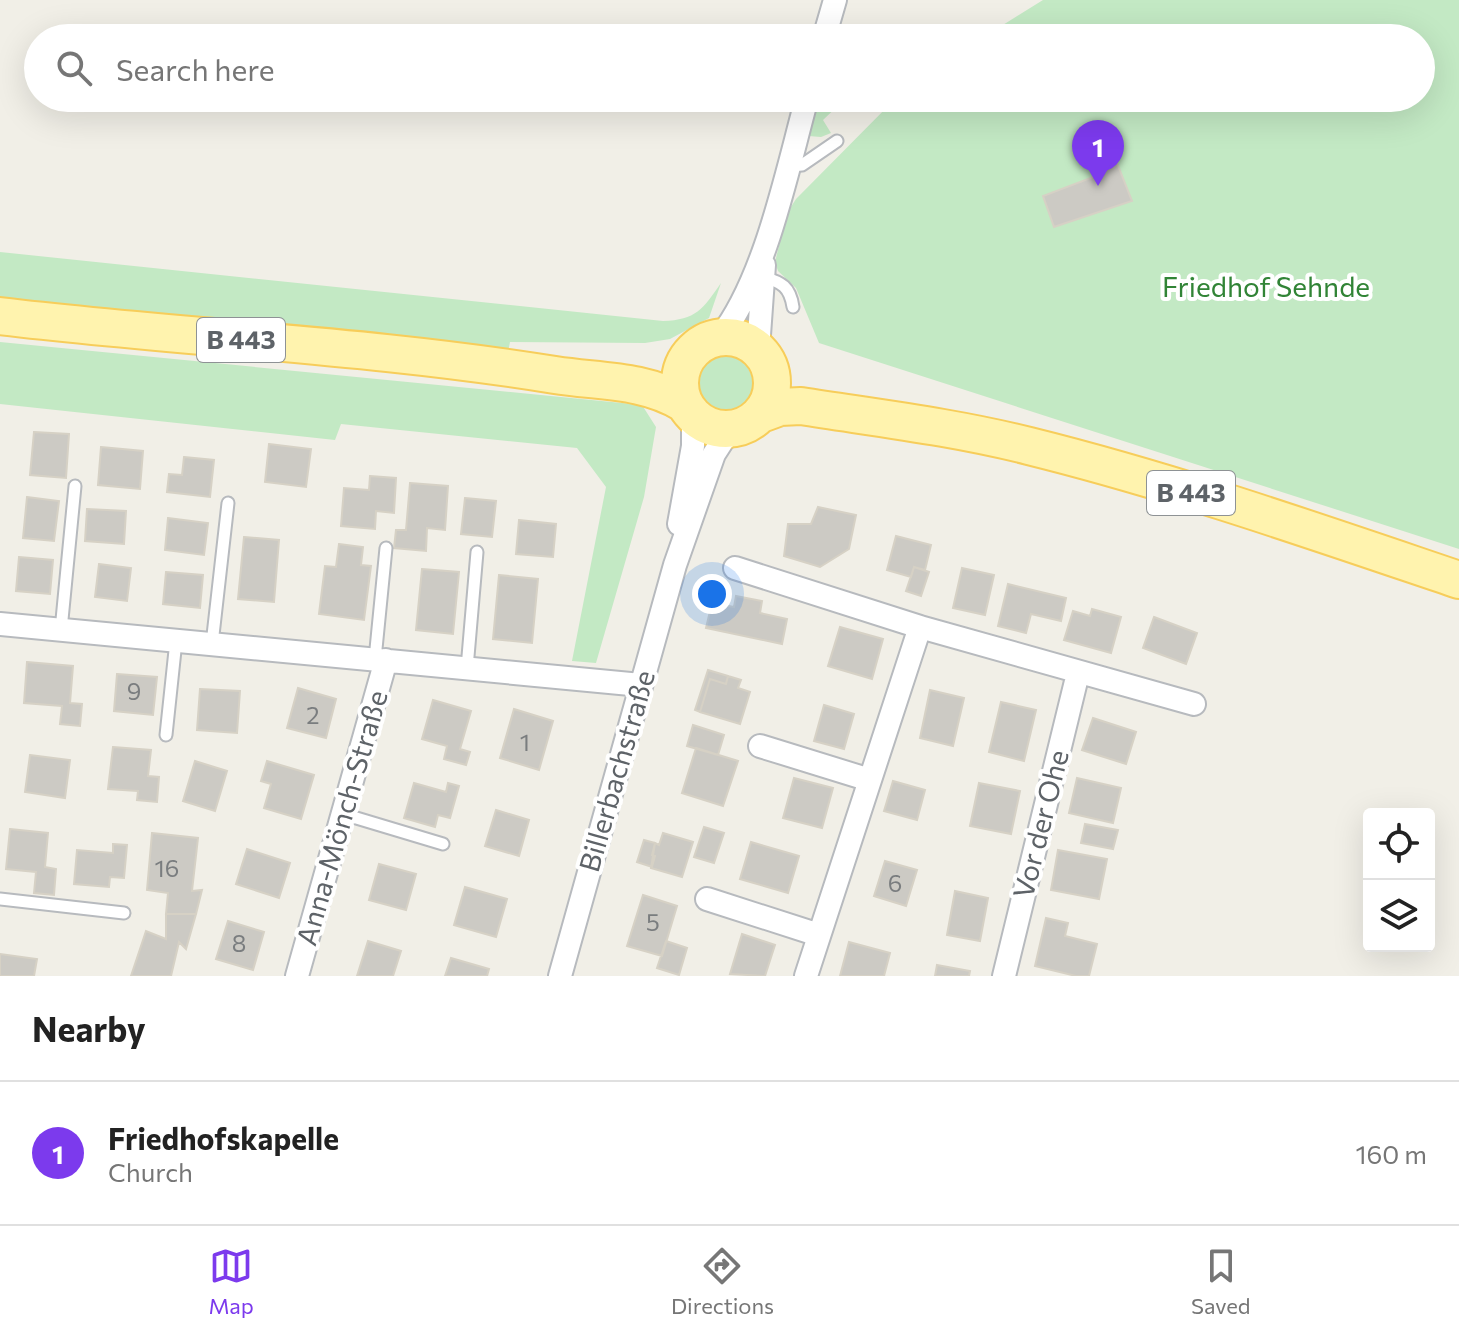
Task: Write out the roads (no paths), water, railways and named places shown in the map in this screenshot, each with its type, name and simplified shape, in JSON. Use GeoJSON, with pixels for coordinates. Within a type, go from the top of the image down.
{"type":"FeatureCollection","features":[{"type":"Feature","properties":{"kind":"main road","name":"B 443"},"geometry":{"type":"LineString","coordinates":[[0,316],[482,363],[640,385],[663,391],[688,410]]}},
{"type":"Feature","properties":{"kind":"main road"},"geometry":{"type":"LineString","coordinates":[[720,337],[746,341],[764,358],[772,392],[748,421],[721,430],[706,425],[688,410],[679,388],[680,372],[687,357],[707,340],[720,337]]}},
{"type":"Feature","properties":{"kind":"main road","name":"B 443"},"geometry":{"type":"LineString","coordinates":[[482,363],[586,361],[649,364],[687,357]]}},
{"type":"Feature","properties":{"kind":"main road","name":"B 443"},"geometry":{"type":"LineString","coordinates":[[764,358],[785,381],[888,403],[975,433],[1116,469],[1459,580]]}},
{"type":"Feature","properties":{"kind":"main road","name":"B 443"},"geometry":{"type":"LineString","coordinates":[[748,421],[780,407],[801,406],[975,433]]}},
{"type":"Feature","properties":{"kind":"street"},"geometry":{"type":"LineString","coordinates":[[828,24],[835,0]]}},
{"type":"Feature","properties":{"kind":"street"},"geometry":{"type":"LineString","coordinates":[[720,337],[730,323],[766,244],[803,112]]}},
{"type":"Feature","properties":{"kind":"street"},"geometry":{"type":"LineString","coordinates":[[764,358],[763,277],[766,244]]}},
{"type":"Feature","properties":{"kind":"street","name":"Billerbachstraße"},"geometry":{"type":"LineString","coordinates":[[675,565],[681,508],[693,446],[688,410]]}},
{"type":"Feature","properties":{"kind":"street","name":"Billerbachstraße"},"geometry":{"type":"LineString","coordinates":[[560,976],[675,565],[714,454],[723,440],[748,421]]}},
{"type":"Feature","properties":{"kind":"street"},"geometry":{"type":"LineString","coordinates":[[735,568],[920,627],[1194,704]]}},
{"type":"Feature","properties":{"kind":"street"},"geometry":{"type":"LineString","coordinates":[[0,624],[641,685]]}},
{"type":"Feature","properties":{"kind":"street"},"geometry":{"type":"LineString","coordinates":[[806,976],[920,627]]}},
{"type":"Feature","properties":{"kind":"street","name":"Anna-Mönch-Straße"},"geometry":{"type":"LineString","coordinates":[[302,975],[380,660]]}},
{"type":"Feature","properties":{"kind":"street","name":"Vor der Ohe"},"geometry":{"type":"LineString","coordinates":[[1004,976],[1078,673]]}},
{"type":"Feature","properties":{"kind":"street"},"geometry":{"type":"LineString","coordinates":[[760,746],[870,780]]}},
{"type":"Feature","properties":{"kind":"street"},"geometry":{"type":"LineString","coordinates":[[707,899],[819,935]]}},
{"type":"Feature","properties":{"kind":"lane"},"geometry":{"type":"LineString","coordinates":[[788,166],[802,165],[837,141]]}},
{"type":"Feature","properties":{"kind":"lane"},"geometry":{"type":"LineString","coordinates":[[763,277],[780,281],[788,289],[793,307]]}},
{"type":"Feature","properties":{"kind":"lane"},"geometry":{"type":"LineString","coordinates":[[61,630],[75,486]]}},
{"type":"Feature","properties":{"kind":"lane"},"geometry":{"type":"LineString","coordinates":[[212,644],[228,503]]}},
{"type":"Feature","properties":{"kind":"lane"},"geometry":{"type":"LineString","coordinates":[[380,660],[386,548]]}},
{"type":"Feature","properties":{"kind":"lane"},"geometry":{"type":"LineString","coordinates":[[467,668],[477,552]]}},
{"type":"Feature","properties":{"kind":"lane"},"geometry":{"type":"LineString","coordinates":[[166,735],[176,641]]}},
{"type":"Feature","properties":{"kind":"lane"},"geometry":{"type":"LineString","coordinates":[[343,814],[443,844]]}},
{"type":"Feature","properties":{"kind":"lane"},"geometry":{"type":"LineString","coordinates":[[0,899],[124,913]]}},
{"type":"Feature","properties":{"kind":"place","name":"Friedhofskapelle"},"geometry":{"type":"Point","coordinates":[1098,186]}},
{"type":"Feature","properties":{"kind":"park label","name":"Friedhof Sehnde"},"geometry":{"type":"Point","coordinates":[1266,287]}}]}
